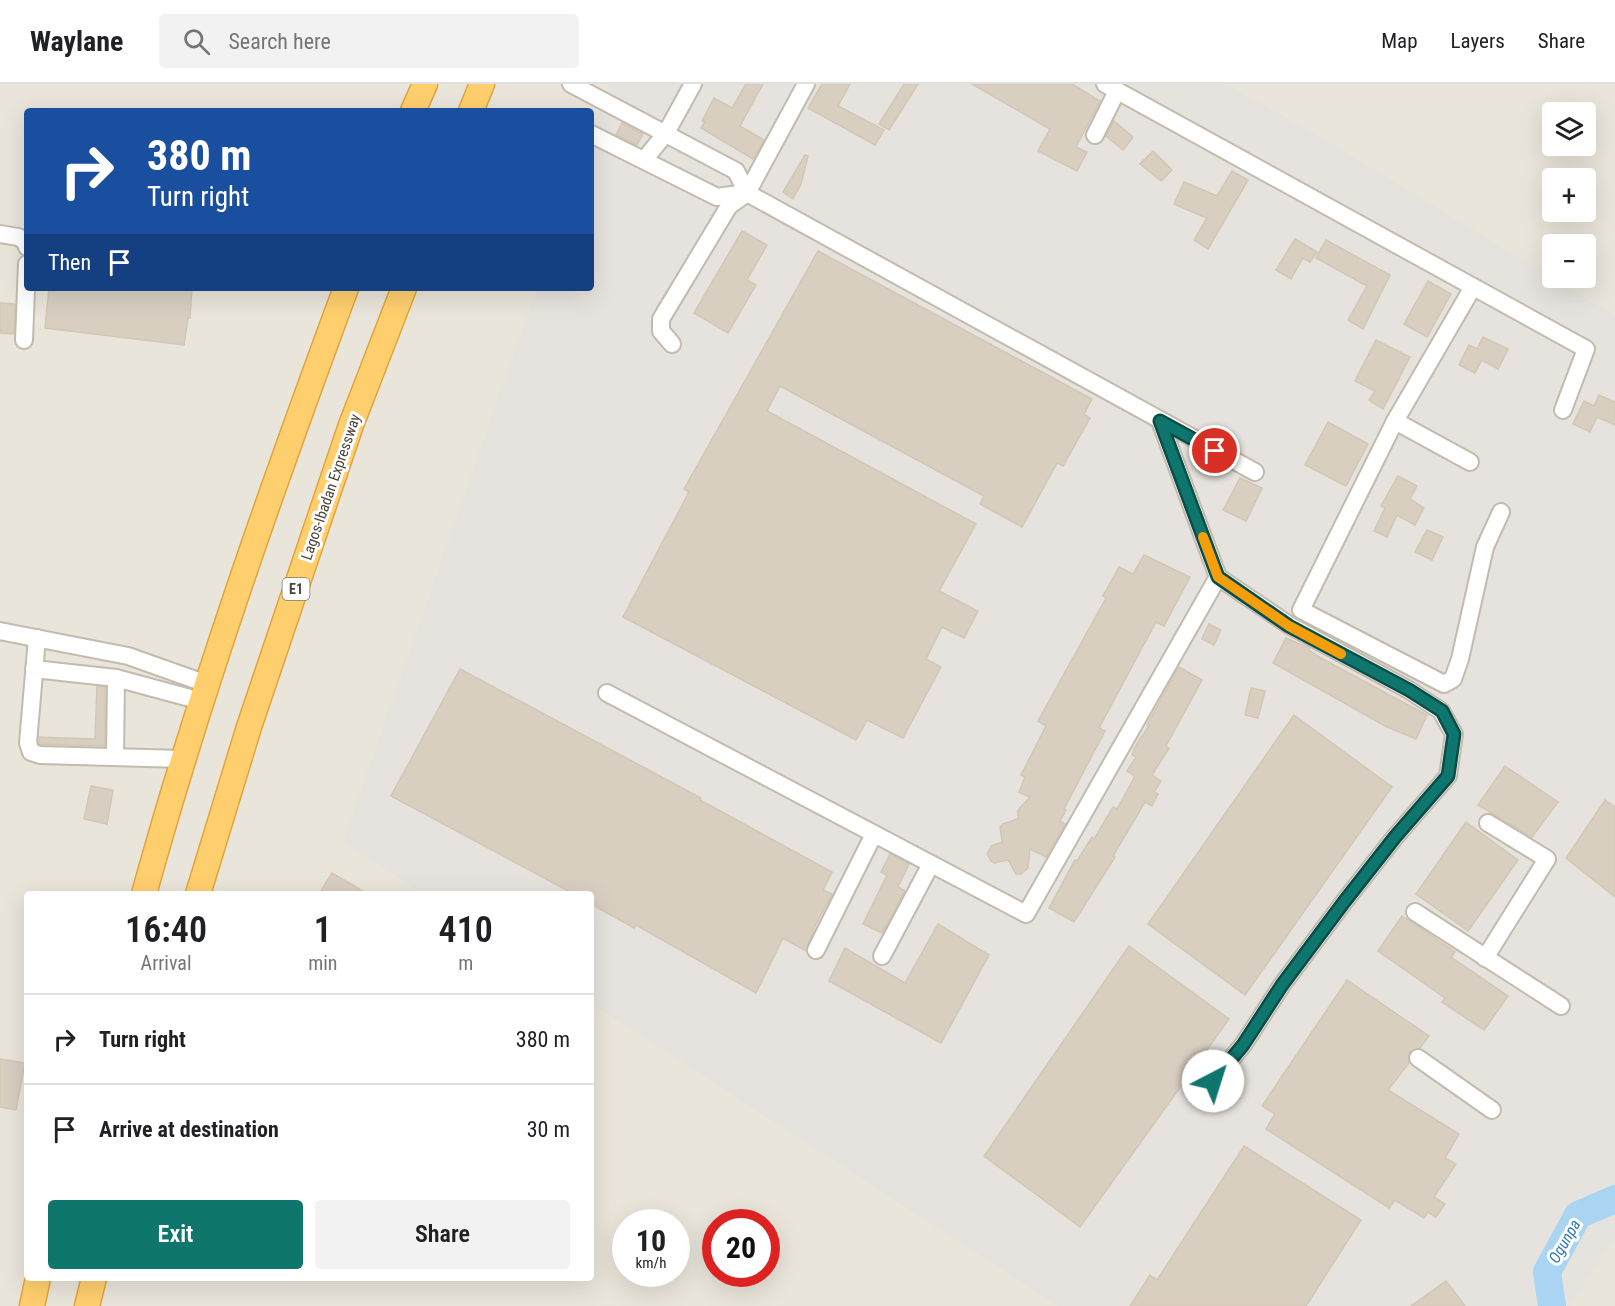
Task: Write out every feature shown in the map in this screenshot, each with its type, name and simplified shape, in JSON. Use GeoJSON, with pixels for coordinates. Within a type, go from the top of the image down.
{"type":"FeatureCollection","features":[{"type":"Feature","properties":{"kind":"highway"},"geometry":{"type":"LineString","coordinates":[[415,108],[425,84]]}},
{"type":"Feature","properties":{"kind":"highway"},"geometry":{"type":"LineString","coordinates":[[472,108],[482,84]]}},
{"type":"Feature","properties":{"kind":"highway"},"geometry":{"type":"LineString","coordinates":[[145,891],[182,759],[268,499],[345,291]]}},
{"type":"Feature","properties":{"kind":"highway","name":"Lagos-Ibadan Expressway"},"geometry":{"type":"LineString","coordinates":[[199,891],[249,727],[351,425],[403,291]]}},
{"type":"Feature","properties":{"kind":"highway"},"geometry":{"type":"LineString","coordinates":[[32,1306],[37,1281]]}},
{"type":"Feature","properties":{"kind":"highway"},"geometry":{"type":"LineString","coordinates":[[87,1306],[93,1281]]}},
{"type":"Feature","properties":{"kind":"lane"},"geometry":{"type":"LineString","coordinates":[[571,84],[736,171],[747,193],[1254,472]]}},
{"type":"Feature","properties":{"kind":"lane"},"geometry":{"type":"LineString","coordinates":[[644,160],[666,133],[693,84]]}},
{"type":"Feature","properties":{"kind":"lane"},"geometry":{"type":"LineString","coordinates":[[672,344],[661,332],[661,319],[729,206],[747,193],[806,84]]}},
{"type":"Feature","properties":{"kind":"lane"},"geometry":{"type":"LineString","coordinates":[[1095,135],[1111,87],[1586,349],[1563,410]]}},
{"type":"Feature","properties":{"kind":"lane"},"geometry":{"type":"LineString","coordinates":[[594,135],[717,197],[747,193]]}},
{"type":"Feature","properties":{"kind":"lane"},"geometry":{"type":"LineString","coordinates":[[0,234],[24,240]]}},
{"type":"Feature","properties":{"kind":"lane"},"geometry":{"type":"LineString","coordinates":[[1473,287],[1395,421],[1301,610],[1444,684],[1452,679],[1460,659],[1485,547],[1502,512]]}},
{"type":"Feature","properties":{"kind":"lane"},"geometry":{"type":"LineString","coordinates":[[24,340],[26,291]]}},
{"type":"Feature","properties":{"kind":"lane"},"geometry":{"type":"LineString","coordinates":[[1160,421],[1218,577],[1289,626],[1409,690],[1442,711],[1454,734],[1448,776],[1395,837],[1344,902],[1282,985],[1243,1045],[1213,1081]]}},
{"type":"Feature","properties":{"kind":"lane"},"geometry":{"type":"LineString","coordinates":[[1395,421],[1470,462]]}},
{"type":"Feature","properties":{"kind":"lane"},"geometry":{"type":"LineString","coordinates":[[607,693],[1026,914],[1218,577]]}},
{"type":"Feature","properties":{"kind":"lane"},"geometry":{"type":"LineString","coordinates":[[0,631],[128,656],[204,692]]}},
{"type":"Feature","properties":{"kind":"lane"},"geometry":{"type":"LineString","coordinates":[[37,638],[28,743],[31,752],[40,755],[182,759]]}},
{"type":"Feature","properties":{"kind":"lane"},"geometry":{"type":"LineString","coordinates":[[34,669],[116,678],[204,692]]}},
{"type":"Feature","properties":{"kind":"lane"},"geometry":{"type":"LineString","coordinates":[[115,757],[116,678]]}},
{"type":"Feature","properties":{"kind":"lane"},"geometry":{"type":"LineString","coordinates":[[1485,958],[1547,859],[1488,823]]}},
{"type":"Feature","properties":{"kind":"lane"},"geometry":{"type":"LineString","coordinates":[[816,950],[874,834]]}},
{"type":"Feature","properties":{"kind":"lane"},"geometry":{"type":"LineString","coordinates":[[882,956],[931,864]]}},
{"type":"Feature","properties":{"kind":"lane"},"geometry":{"type":"LineString","coordinates":[[1415,912],[1561,1006]]}},
{"type":"Feature","properties":{"kind":"lane"},"geometry":{"type":"LineString","coordinates":[[1418,1058],[1492,1110]]}},
{"type":"Feature","properties":{"kind":"shaded area"},"geometry":{"type":"Polygon","coordinates":[[[0,84],[1615,84],[1615,1306],[0,1306],[0,84]]]}},
{"type":"Feature","properties":{"kind":"shaded area"},"geometry":{"type":"Polygon","coordinates":[[[609,84],[1225,84],[1314,133],[1542,272],[1542,288],[1569,288],[1615,316],[1615,1237],[1569,1306],[1058,1306],[594,1005],[594,891],[418,891],[343,842],[536,291],[594,291],[594,126],[609,84]]]}},
{"type":"Feature","properties":{"kind":"building"},"geometry":{"type":"Polygon","coordinates":[[[746,84],[763,84],[740,126],[764,140],[753,159],[701,128],[705,122],[702,121],[714,98],[732,108],[746,84]]]}},
{"type":"Feature","properties":{"kind":"building"},"geometry":{"type":"Polygon","coordinates":[[[822,84],[850,84],[838,106],[884,130],[875,145],[808,108],[822,84]]]}},
{"type":"Feature","properties":{"kind":"building"},"geometry":{"type":"Polygon","coordinates":[[[904,84],[918,84],[889,130],[879,124],[904,84]]]}},
{"type":"Feature","properties":{"kind":"building"},"geometry":{"type":"Polygon","coordinates":[[[972,84],[1072,84],[1100,101],[1076,147],[1087,152],[1077,171],[1038,151],[1050,129],[972,84]]]}},
{"type":"Feature","properties":{"kind":"building"},"geometry":{"type":"Polygon","coordinates":[[[1114,121],[1133,137],[1123,150],[1106,136],[1114,121]]]}},
{"type":"Feature","properties":{"kind":"building"},"geometry":{"type":"Polygon","coordinates":[[[622,123],[643,134],[637,145],[616,135],[622,123]]]}},
{"type":"Feature","properties":{"kind":"building"},"geometry":{"type":"Polygon","coordinates":[[[1153,151],[1172,170],[1161,181],[1140,164],[1153,151]]]}},
{"type":"Feature","properties":{"kind":"building"},"geometry":{"type":"Polygon","coordinates":[[[805,155],[808,156],[801,184],[793,199],[783,192],[805,155]]]}},
{"type":"Feature","properties":{"kind":"building"},"geometry":{"type":"Polygon","coordinates":[[[1232,171],[1248,180],[1208,249],[1194,240],[1207,218],[1174,204],[1184,182],[1217,196],[1232,171]]]}},
{"type":"Feature","properties":{"kind":"building"},"geometry":{"type":"Polygon","coordinates":[[[742,231],[767,245],[747,280],[756,285],[728,333],[694,313],[742,231]]]}},
{"type":"Feature","properties":{"kind":"building"},"geometry":{"type":"Polygon","coordinates":[[[1295,239],[1317,252],[1310,262],[1303,258],[1291,279],[1276,270],[1295,239]]]}},
{"type":"Feature","properties":{"kind":"building"},"geometry":{"type":"Polygon","coordinates":[[[1326,240],[1390,275],[1363,329],[1348,320],[1367,286],[1316,258],[1326,240]]]}},
{"type":"Feature","properties":{"kind":"building"},"geometry":{"type":"Polygon","coordinates":[[[818,251],[1092,399],[1084,414],[1090,418],[1063,466],[1057,463],[1022,527],[980,504],[984,496],[780,386],[767,411],[976,524],[939,591],[978,611],[964,638],[942,627],[926,659],[941,667],[903,738],[867,720],[856,740],[623,617],[689,492],[684,489],[818,251]]]}},
{"type":"Feature","properties":{"kind":"building"},"geometry":{"type":"Polygon","coordinates":[[[1428,281],[1451,294],[1427,337],[1404,324],[1428,281]]]}},
{"type":"Feature","properties":{"kind":"building"},"geometry":{"type":"Polygon","coordinates":[[[49,291],[192,291],[190,318],[188,318],[184,345],[45,328],[49,291]]]}},
{"type":"Feature","properties":{"kind":"building"},"geometry":{"type":"Polygon","coordinates":[[[0,303],[15,304],[14,334],[0,333],[0,303]]]}},
{"type":"Feature","properties":{"kind":"building"},"geometry":{"type":"Polygon","coordinates":[[[1483,337],[1508,349],[1498,369],[1482,360],[1475,373],[1459,365],[1469,345],[1477,349],[1483,337]]]}},
{"type":"Feature","properties":{"kind":"building"},"geometry":{"type":"Polygon","coordinates":[[[1376,340],[1410,357],[1383,409],[1369,400],[1375,391],[1355,381],[1376,340]]]}},
{"type":"Feature","properties":{"kind":"building"},"geometry":{"type":"Polygon","coordinates":[[[1599,395],[1615,402],[1615,425],[1597,417],[1590,432],[1573,424],[1584,401],[1594,406],[1599,395]]]}},
{"type":"Feature","properties":{"kind":"building"},"geometry":{"type":"Polygon","coordinates":[[[1328,422],[1368,444],[1346,486],[1305,465],[1328,422]]]}},
{"type":"Feature","properties":{"kind":"building"},"geometry":{"type":"Polygon","coordinates":[[[1398,476],[1417,486],[1410,499],[1424,508],[1415,525],[1397,515],[1387,537],[1374,531],[1385,508],[1381,506],[1398,476]]]}},
{"type":"Feature","properties":{"kind":"building"},"geometry":{"type":"Polygon","coordinates":[[[1240,478],[1262,488],[1246,521],[1223,510],[1240,478]]]}},
{"type":"Feature","properties":{"kind":"building"},"geometry":{"type":"Polygon","coordinates":[[[1427,530],[1443,537],[1432,560],[1415,552],[1427,530]]]}},
{"type":"Feature","properties":{"kind":"building"},"geometry":{"type":"Polygon","coordinates":[[[1144,555],[1190,577],[1164,626],[1156,622],[1099,728],[1105,731],[1064,809],[1066,810],[1060,821],[1065,824],[1046,857],[1030,849],[1028,868],[1021,874],[1016,874],[1008,860],[994,863],[987,854],[991,846],[1002,842],[1000,827],[1018,819],[1018,810],[1030,797],[1019,792],[1025,777],[1021,775],[1046,726],[1038,721],[1106,598],[1103,596],[1119,567],[1133,574],[1144,555]]]}},
{"type":"Feature","properties":{"kind":"building"},"geometry":{"type":"Polygon","coordinates":[[[1209,624],[1221,630],[1214,645],[1202,639],[1209,624]]]}},
{"type":"Feature","properties":{"kind":"building"},"geometry":{"type":"Polygon","coordinates":[[[1286,638],[1309,648],[1321,658],[1427,715],[1416,739],[1387,727],[1273,663],[1286,638]]]}},
{"type":"Feature","properties":{"kind":"building"},"geometry":{"type":"Polygon","coordinates":[[[1179,667],[1202,680],[1166,746],[1169,748],[1152,775],[1161,781],[1154,792],[1158,794],[1152,806],[1145,802],[1113,856],[1115,857],[1074,922],[1049,908],[1075,860],[1077,861],[1092,837],[1094,839],[1113,807],[1117,809],[1135,776],[1127,771],[1136,757],[1132,755],[1136,745],[1149,726],[1147,725],[1179,667]]]}},
{"type":"Feature","properties":{"kind":"building"},"geometry":{"type":"Polygon","coordinates":[[[460,669],[701,798],[700,800],[832,872],[823,890],[832,894],[815,926],[806,951],[783,938],[756,993],[636,925],[634,928],[594,906],[594,891],[568,891],[391,796],[460,669]]]}},
{"type":"Feature","properties":{"kind":"building"},"geometry":{"type":"Polygon","coordinates":[[[97,686],[105,687],[105,746],[39,744],[39,737],[95,739],[97,686]]]}},
{"type":"Feature","properties":{"kind":"building"},"geometry":{"type":"Polygon","coordinates":[[[1251,688],[1265,691],[1258,718],[1245,715],[1251,688]]]}},
{"type":"Feature","properties":{"kind":"building"},"geometry":{"type":"Polygon","coordinates":[[[1294,715],[1392,787],[1245,995],[1148,924],[1294,715]]]}},
{"type":"Feature","properties":{"kind":"building"},"geometry":{"type":"Polygon","coordinates":[[[1505,766],[1558,802],[1532,837],[1478,805],[1505,766]]]}},
{"type":"Feature","properties":{"kind":"building"},"geometry":{"type":"Polygon","coordinates":[[[91,786],[113,790],[107,824],[84,819],[91,786]]]}},
{"type":"Feature","properties":{"kind":"building"},"geometry":{"type":"Polygon","coordinates":[[[1605,800],[1615,807],[1615,897],[1566,858],[1605,800]]]}},
{"type":"Feature","properties":{"kind":"building"},"geometry":{"type":"Polygon","coordinates":[[[1466,822],[1518,860],[1468,931],[1416,894],[1466,822]]]}},
{"type":"Feature","properties":{"kind":"building"},"geometry":{"type":"Polygon","coordinates":[[[890,854],[909,864],[898,887],[905,891],[882,933],[863,924],[887,875],[881,872],[890,854]]]}},
{"type":"Feature","properties":{"kind":"building"},"geometry":{"type":"Polygon","coordinates":[[[332,873],[363,891],[321,891],[332,873]]]}},
{"type":"Feature","properties":{"kind":"building"},"geometry":{"type":"Polygon","coordinates":[[[1402,916],[1455,952],[1451,957],[1508,996],[1484,1030],[1442,1002],[1445,998],[1378,951],[1402,916]]]}},
{"type":"Feature","properties":{"kind":"building"},"geometry":{"type":"Polygon","coordinates":[[[938,924],[989,955],[941,1043],[829,981],[845,948],[905,983],[938,924]]]}},
{"type":"Feature","properties":{"kind":"building"},"geometry":{"type":"Polygon","coordinates":[[[1129,946],[1229,1019],[1080,1227],[984,1156],[1129,946]]]}},
{"type":"Feature","properties":{"kind":"building"},"geometry":{"type":"Polygon","coordinates":[[[1347,980],[1429,1036],[1420,1048],[1410,1052],[1409,1063],[1388,1090],[1459,1134],[1445,1158],[1456,1164],[1434,1197],[1445,1204],[1436,1217],[1428,1212],[1424,1218],[1395,1200],[1389,1208],[1266,1129],[1275,1114],[1262,1106],[1347,980]]]}},
{"type":"Feature","properties":{"kind":"building"},"geometry":{"type":"Polygon","coordinates":[[[0,1059],[24,1063],[16,1110],[0,1107],[0,1059]]]}},
{"type":"Feature","properties":{"kind":"building"},"geometry":{"type":"Polygon","coordinates":[[[1244,1146],[1361,1220],[1306,1306],[1130,1306],[1150,1275],[1157,1280],[1244,1146]]]}},
{"type":"Feature","properties":{"kind":"building"},"geometry":{"type":"Polygon","coordinates":[[[1446,1281],[1465,1306],[1411,1306],[1446,1281]]]}},
{"type":"Feature","properties":{"kind":"waterway","name":"Ogunpa"},"geometry":{"type":"LineString","coordinates":[[1552,1306],[1547,1272],[1578,1215],[1615,1199]]}},
{"type":"Feature","properties":{"kind":"slow traffic"},"geometry":{"type":"LineString","coordinates":[[1203,537],[1218,577],[1289,626],[1341,654]]}},
{"type":"Feature","properties":{"kind":"route"},"geometry":{"type":"LineString","coordinates":[[1213,1081],[1243,1045],[1282,985],[1344,902],[1395,837],[1448,776],[1454,734],[1442,711],[1409,690],[1289,626],[1218,577],[1160,421],[1215,451]]}}]}
